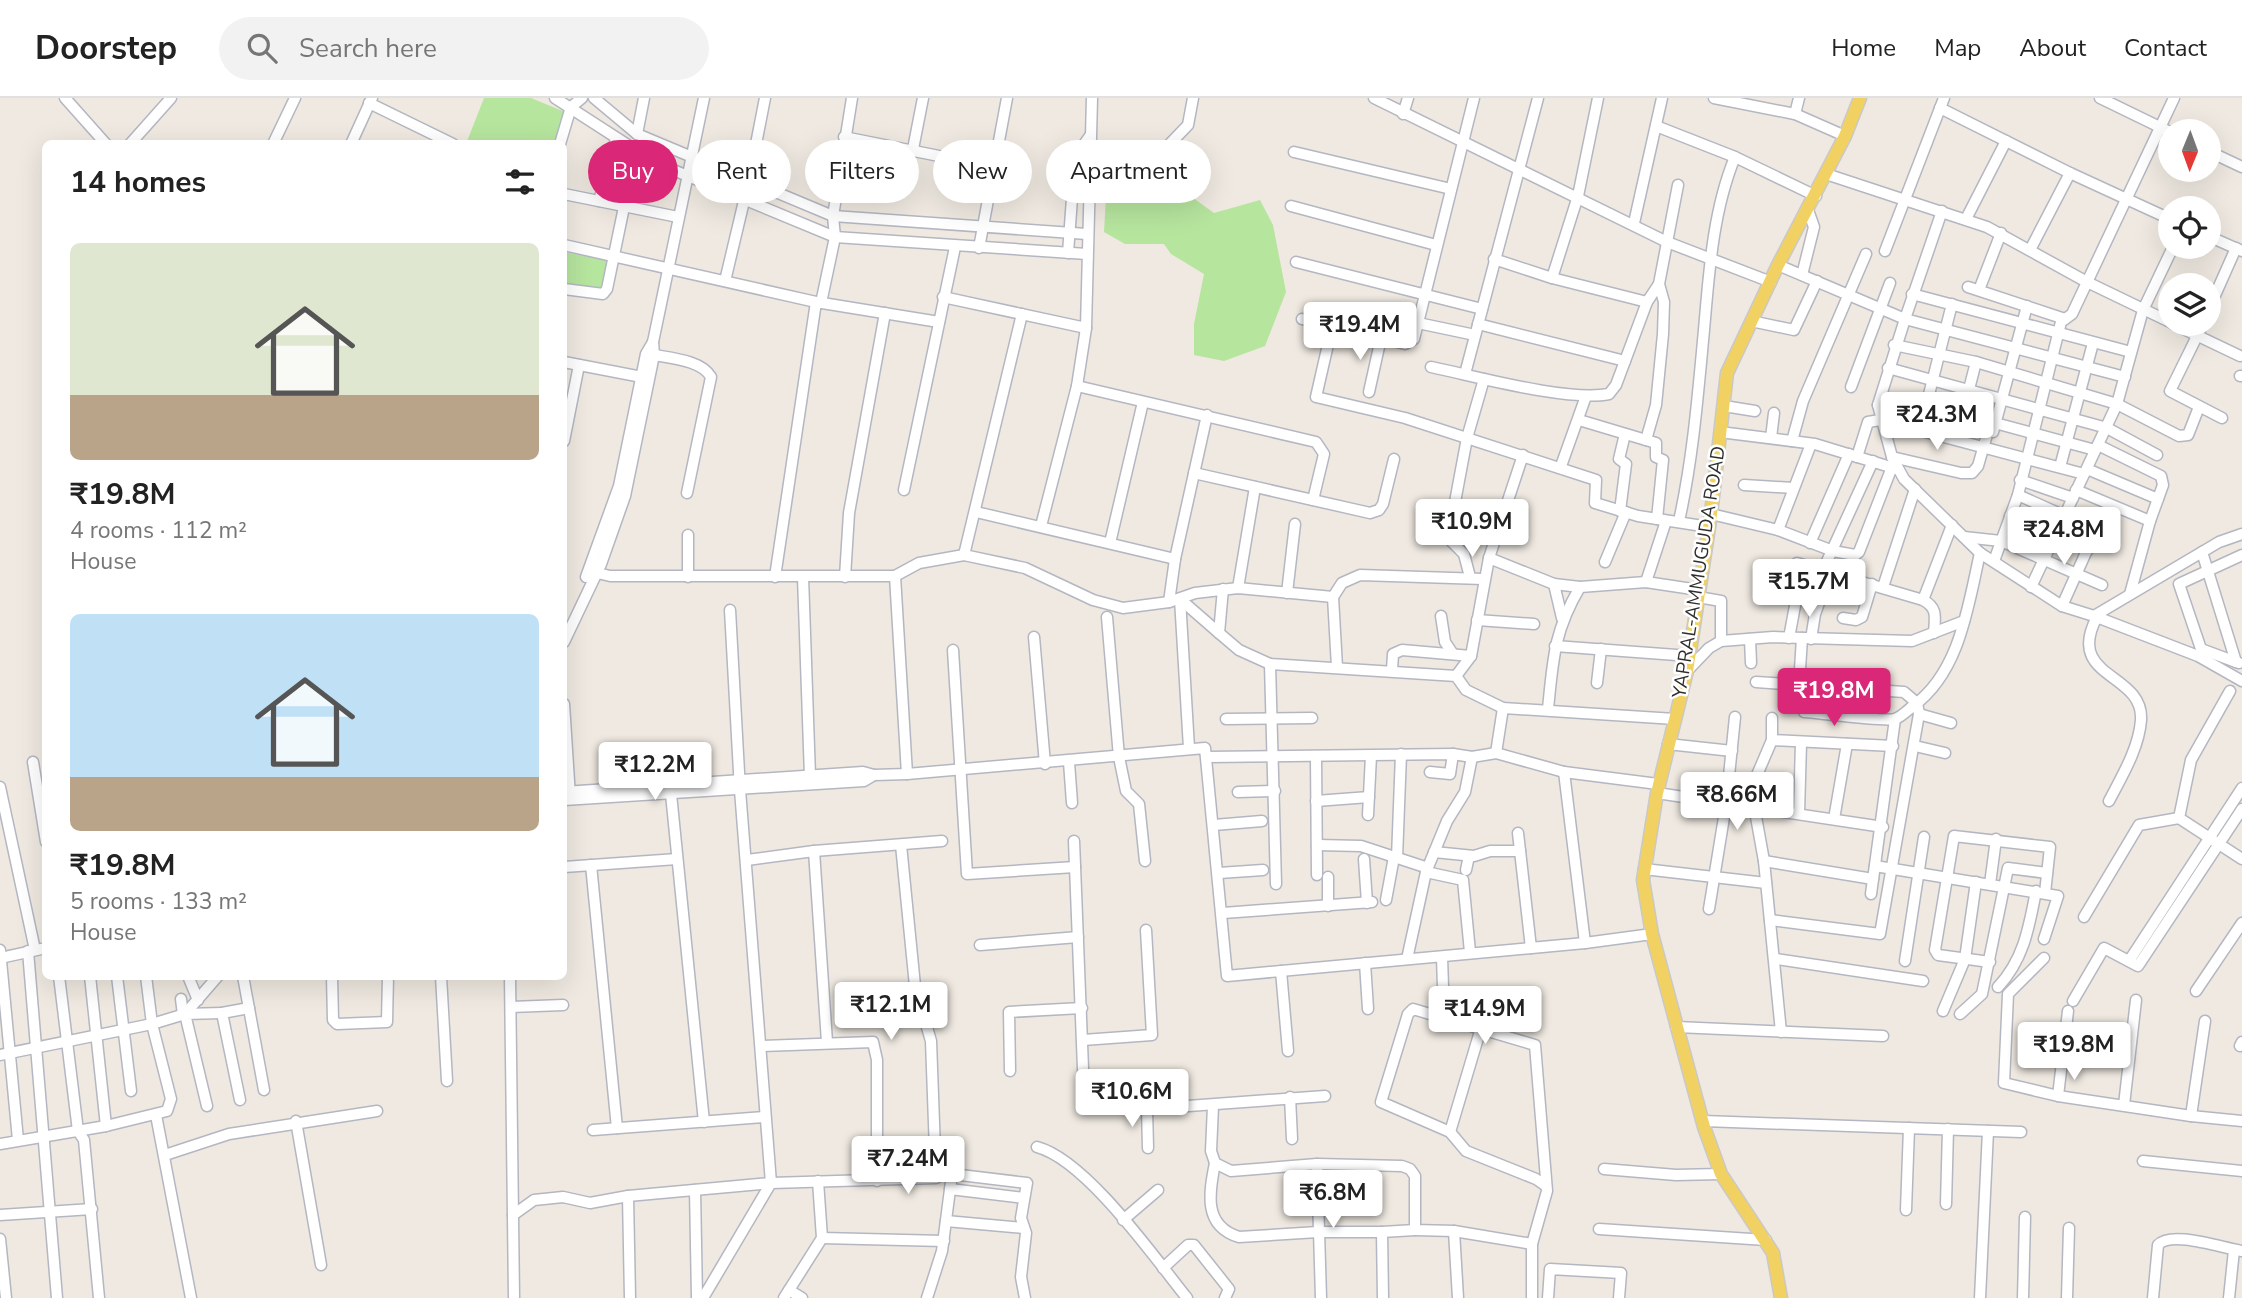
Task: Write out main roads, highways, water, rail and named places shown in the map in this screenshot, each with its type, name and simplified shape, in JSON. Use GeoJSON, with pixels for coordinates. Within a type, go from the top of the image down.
{"type":"FeatureCollection","features":[{"type":"Feature","properties":{"kind":"main road","name":"YAPRAL-AMMUGUDA ROAD"},"geometry":{"type":"LineString","coordinates":[[1781,1298],[1773,1253],[1721,1174],[1703,1121],[1652,934],[1644,869],[1658,788],[1690,656],[1710,521],[1727,373],[1778,265],[1816,196],[1860,98]]}}]}
